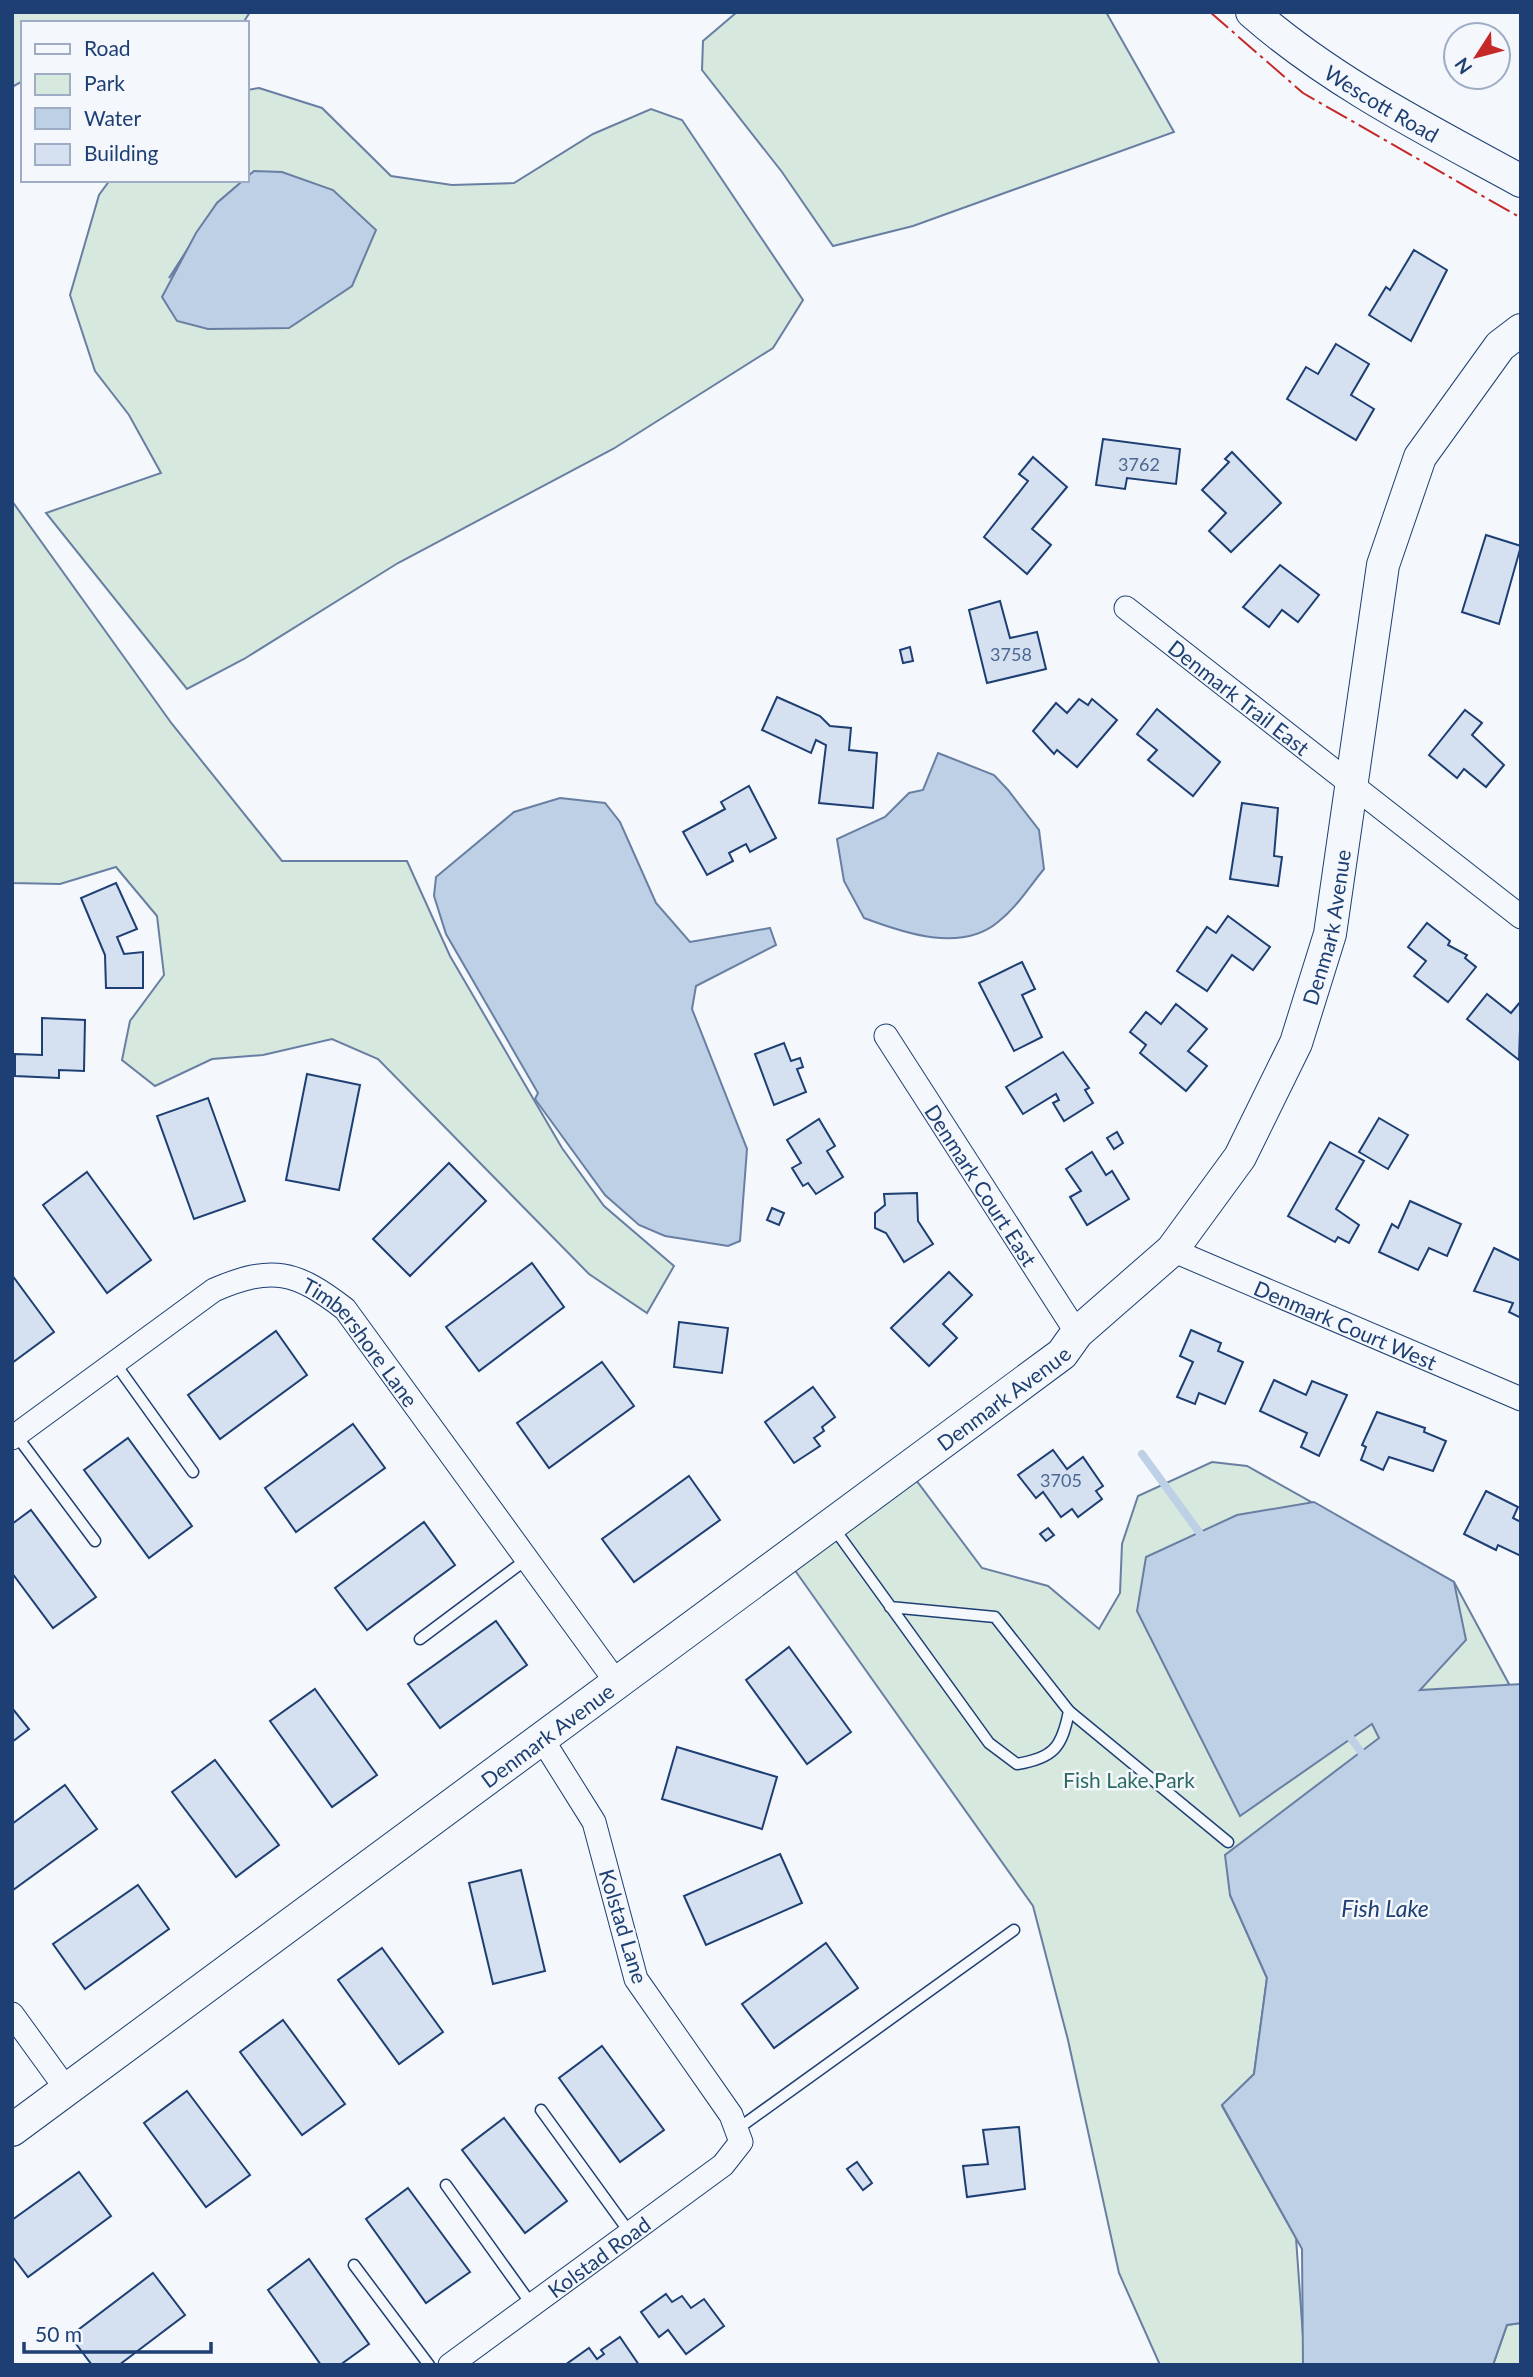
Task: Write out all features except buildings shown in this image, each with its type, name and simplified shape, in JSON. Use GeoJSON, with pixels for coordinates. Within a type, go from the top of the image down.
{"type":"FeatureCollection","features":[{"type":"Feature","properties":{"kind":"street","name":"Wescott Road"},"geometry":{"type":"LineString","coordinates":[[1252,12],[1283,40],[1383,106],[1521,181]]}},
{"type":"Feature","properties":{"kind":"street","name":"Denmark Avenue"},"geometry":{"type":"LineString","coordinates":[[12,2130],[1062,1354],[1077,1333],[1172,1250],[1240,1157],[1296,1044],[1330,934],[1383,565],[1420,457],[1500,346],[1521,330]]}},
{"type":"Feature","properties":{"kind":"street","name":"Denmark Trail East"},"geometry":{"type":"LineString","coordinates":[[1126,608],[1521,916]]}},
{"type":"Feature","properties":{"kind":"street","name":"Denmark Court East"},"geometry":{"type":"LineString","coordinates":[[886,1036],[1077,1333]]}},
{"type":"Feature","properties":{"kind":"street","name":"Denmark Court West"},"geometry":{"type":"LineString","coordinates":[[1172,1250],[1521,1399]]}},
{"type":"Feature","properties":{"kind":"street","name":"Timbershore Lane"},"geometry":{"type":"LineString","coordinates":[[14,1436],[214,1290],[246,1276],[282,1274],[317,1287],[345,1309],[617,1683]]}},
{"type":"Feature","properties":{"kind":"street","name":"Kolstad Lane"},"geometry":{"type":"LineString","coordinates":[[542,1739],[594,1822],[636,1979],[731,2115],[739,2136]]}},
{"type":"Feature","properties":{"kind":"street"},"geometry":{"type":"LineString","coordinates":[[12,2014],[67,2090]]}},
{"type":"Feature","properties":{"kind":"street","name":"Kolstad Road"},"geometry":{"type":"LineString","coordinates":[[450,2365],[723,2165],[739,2136]]}},
{"type":"Feature","properties":{"kind":"lane"},"geometry":{"type":"LineString","coordinates":[[115,1363],[193,1472]]}},
{"type":"Feature","properties":{"kind":"lane"},"geometry":{"type":"LineString","coordinates":[[14,1436],[95,1541]]}},
{"type":"Feature","properties":{"kind":"lane"},"geometry":{"type":"LineString","coordinates":[[831,1525],[989,1743],[1017,1764],[1040,1760],[1063,1739],[1069,1711]]}},
{"type":"Feature","properties":{"kind":"lane"},"geometry":{"type":"LineString","coordinates":[[420,1639],[527,1559]]}},
{"type":"Feature","properties":{"kind":"lane"},"geometry":{"type":"LineString","coordinates":[[890,1607],[995,1617],[1069,1711],[1228,1842]]}},
{"type":"Feature","properties":{"kind":"lane","name":"Kolstad Road"},"geometry":{"type":"LineString","coordinates":[[739,2136],[1014,1930]]}},
{"type":"Feature","properties":{"kind":"lane"},"geometry":{"type":"LineString","coordinates":[[541,2110],[630,2233]]}},
{"type":"Feature","properties":{"kind":"lane"},"geometry":{"type":"LineString","coordinates":[[446,2185],[532,2305]]}},
{"type":"Feature","properties":{"kind":"lane"},"geometry":{"type":"LineString","coordinates":[[354,2265],[429,2365]]}},
{"type":"Feature","properties":{"kind":"green space"},"geometry":{"type":"Polygon","coordinates":[[[12,12],[250,12],[244,21],[21,21],[21,82],[12,87],[12,12]]]}},
{"type":"Feature","properties":{"kind":"green space"},"geometry":{"type":"Polygon","coordinates":[[[737,12],[1106,12],[1174,132],[913,226],[833,246],[782,172],[702,70],[703,41],[737,12]]]}},
{"type":"Feature","properties":{"kind":"green space"},"geometry":{"type":"Polygon","coordinates":[[[259,88],[322,108],[391,176],[452,185],[514,183],[593,134],[651,109],[682,120],[803,300],[773,348],[613,449],[398,563],[244,659],[187,689],[46,513],[161,473],[129,415],[95,371],[70,295],[99,195],[109,182],[242,182],[217,203],[169,278],[255,171],[248,177],[248,90],[259,88]]]}},
{"type":"Feature","properties":{"kind":"green space"},"geometry":{"type":"Polygon","coordinates":[[[12,501],[172,724],[282,861],[407,861],[450,956],[562,1148],[604,1206],[674,1266],[647,1313],[589,1274],[378,1059],[332,1039],[263,1055],[212,1059],[155,1086],[122,1060],[130,1021],[164,975],[157,916],[116,867],[60,884],[12,883],[12,501]]]}},
{"type":"Feature","properties":{"kind":"green space","name":"Fish Lake Park"},"geometry":{"type":"Polygon","coordinates":[[[1212,1462],[1247,1466],[1454,1582],[1509,1684],[1380,1739],[1230,1895],[1267,1978],[1254,2074],[1222,2106],[1296,2238],[1305,2365],[1160,2365],[1119,2273],[1068,2040],[1033,1906],[794,1569],[907,1468],[982,1568],[1048,1586],[1099,1629],[1120,1593],[1122,1544],[1138,1496],[1212,1462]]]}},
{"type":"Feature","properties":{"kind":"green space"},"geometry":{"type":"Polygon","coordinates":[[[1521,2323],[1521,2365],[1493,2365],[1507,2325],[1521,2323]]]}},
{"type":"Feature","properties":{"kind":"water"},"geometry":{"type":"Polygon","coordinates":[[[254,171],[282,172],[333,190],[376,230],[352,286],[289,328],[208,329],[177,321],[162,297],[196,233],[217,203],[241,182],[248,182],[248,176],[254,171]]]}},
{"type":"Feature","properties":{"kind":"water"},"geometry":{"type":"Polygon","coordinates":[[[938,753],[994,775],[1039,830],[1044,869],[1005,916],[983,931],[967,937],[914,934],[864,918],[844,881],[837,839],[885,817],[909,793],[923,790],[938,753]]]}},
{"type":"Feature","properties":{"kind":"water"},"geometry":{"type":"Polygon","coordinates":[[[560,798],[605,803],[620,822],[656,903],[690,942],[770,928],[776,945],[696,986],[692,1009],[747,1149],[740,1241],[728,1246],[665,1236],[639,1225],[605,1195],[535,1099],[538,1093],[446,934],[434,896],[436,877],[514,812],[560,798]]]}},
{"type":"Feature","properties":{"kind":"water","name":"Fish Lake"},"geometry":{"type":"Polygon","coordinates":[[[1314,1502],[1454,1582],[1466,1640],[1420,1690],[1521,1684],[1521,2323],[1507,2325],[1493,2365],[1303,2365],[1302,2249],[1222,2105],[1254,2074],[1267,1978],[1230,1895],[1225,1855],[1379,1738],[1372,1724],[1240,1816],[1137,1611],[1146,1557],[1237,1515],[1314,1502]]]}},
{"type":"Feature","properties":{"kind":"waterway"},"geometry":{"type":"LineString","coordinates":[[1142,1454],[1204,1539]]}},
{"type":"Feature","properties":{"kind":"waterway"},"geometry":{"type":"LineString","coordinates":[[1345,1730],[1366,1759]]}},
{"type":"Feature","properties":{"kind":"power"},"geometry":{"type":"LineString","coordinates":[[1210,12],[1303,93],[1521,218]]}}]}
